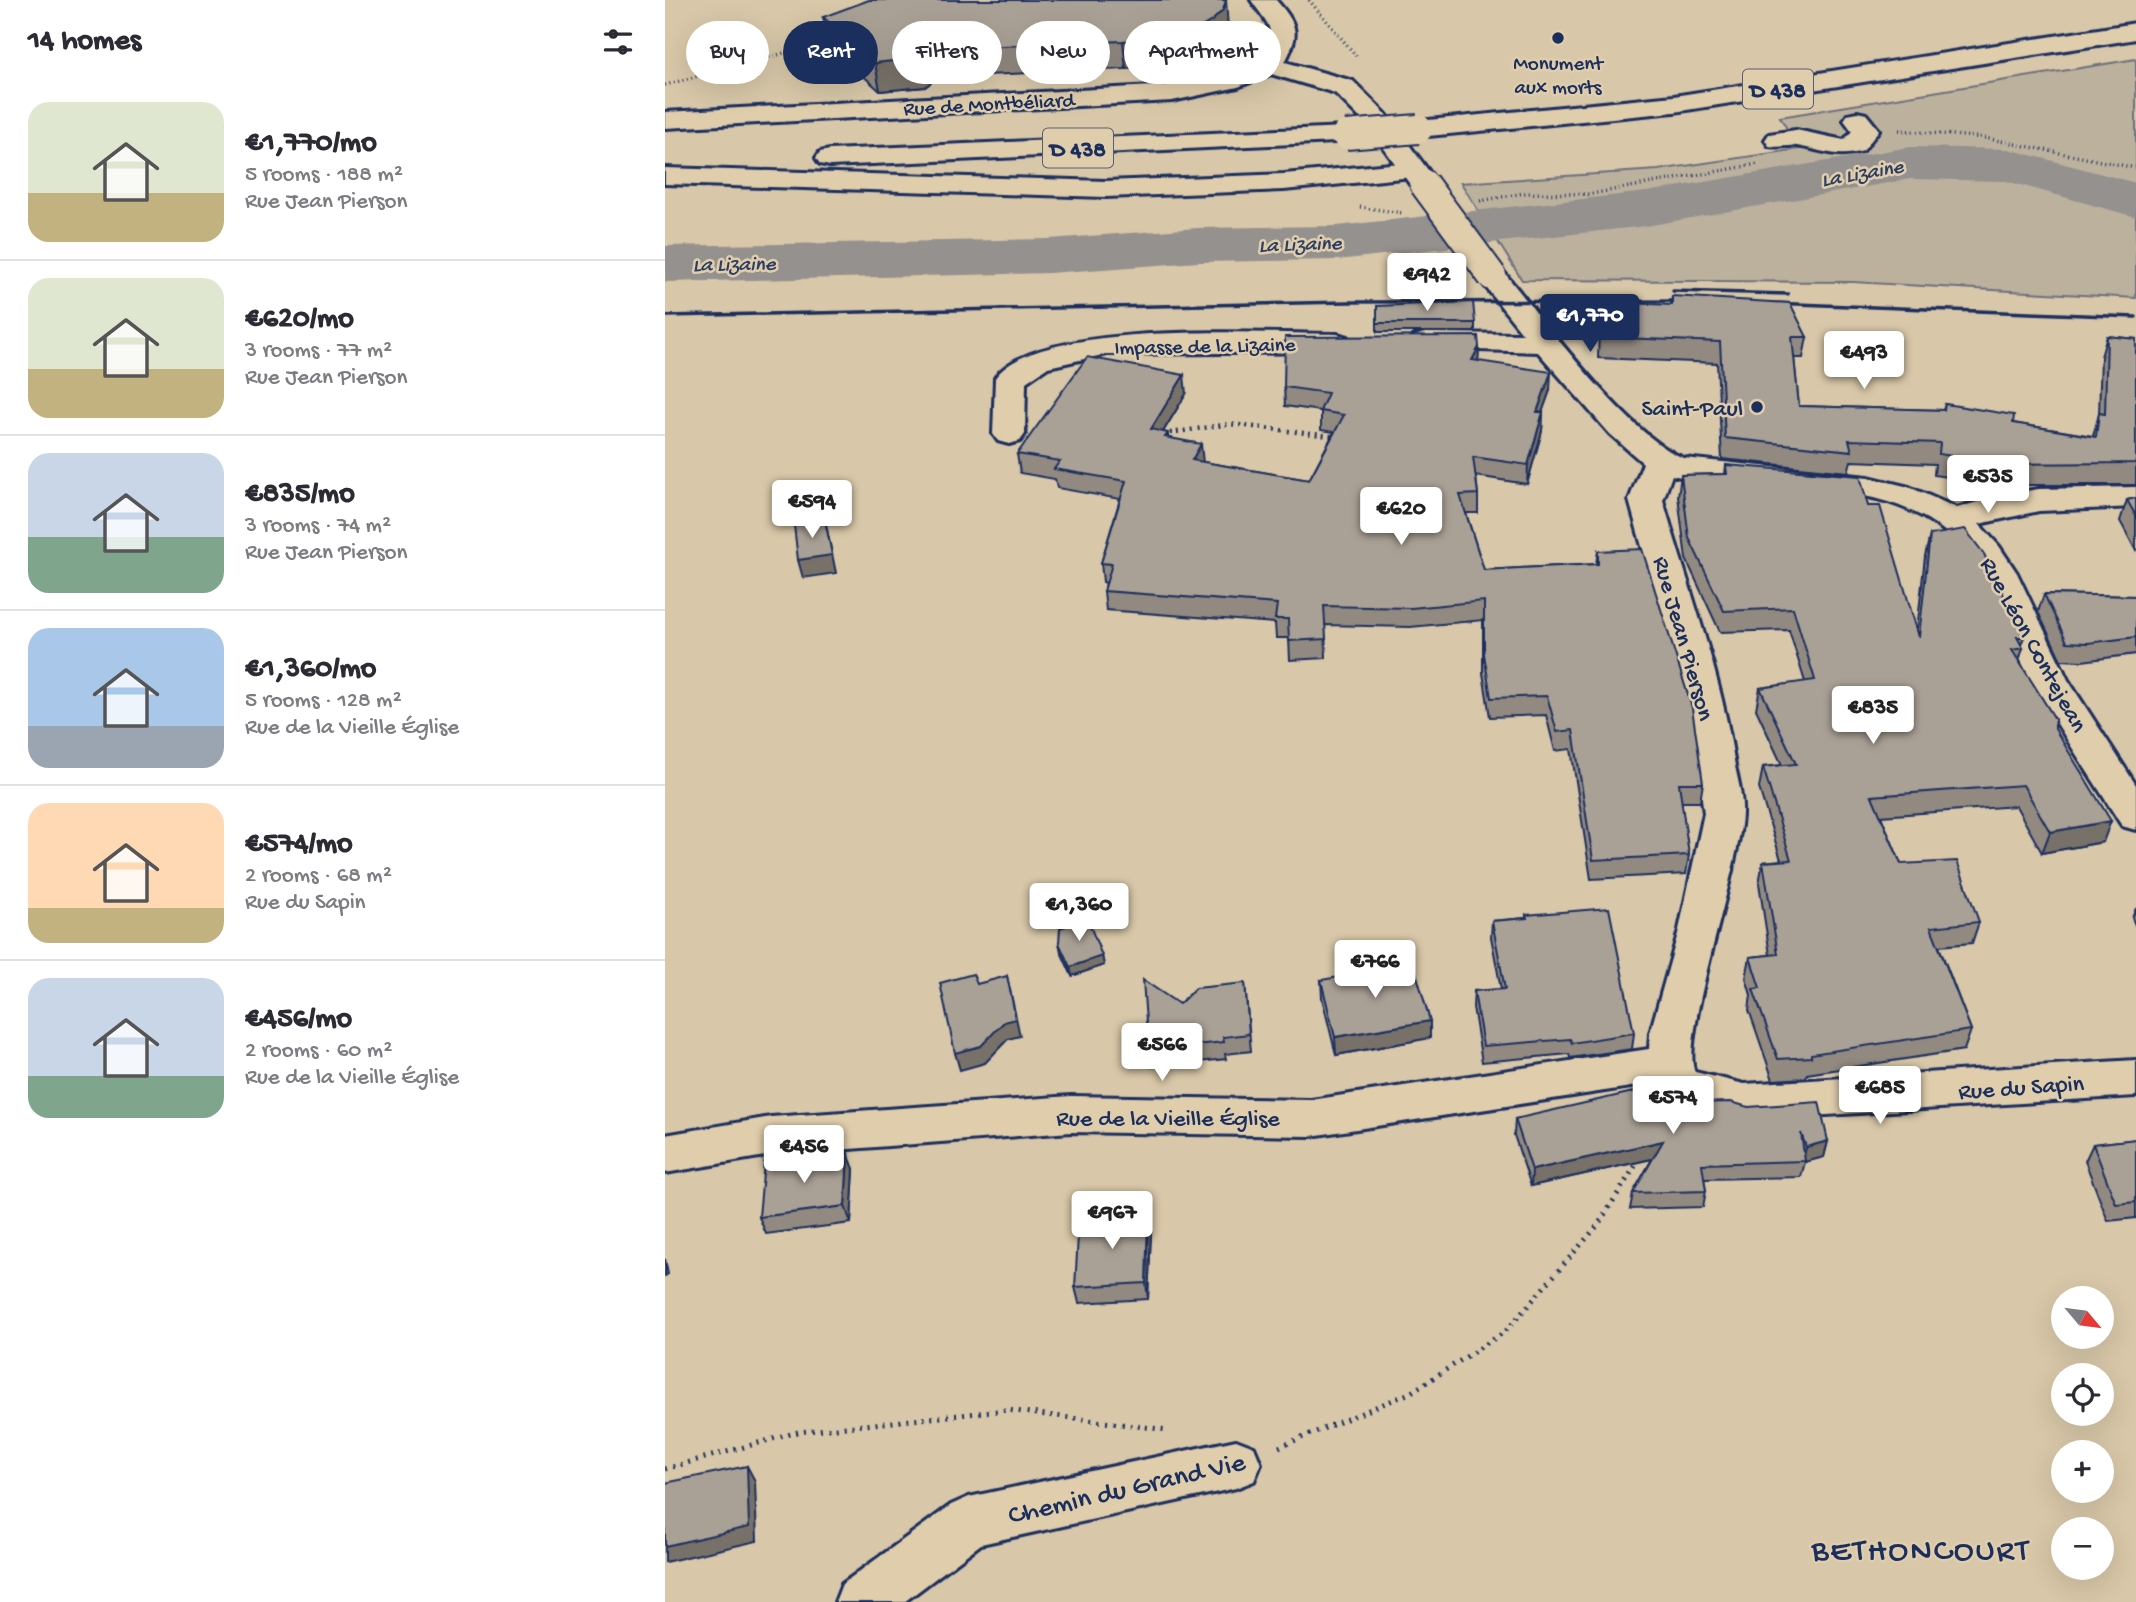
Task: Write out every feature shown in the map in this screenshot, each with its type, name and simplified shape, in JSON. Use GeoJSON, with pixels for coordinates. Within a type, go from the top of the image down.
{"type":"FeatureCollection","features":[{"type":"Feature","properties":{"kind":"street"},"geometry":{"type":"LineString","coordinates":[[1263,0],[1282,22],[1281,45]]}},
{"type":"Feature","properties":{"kind":"street","name":"D 438"},"geometry":{"type":"LineString","coordinates":[[665,163],[1016,151],[1418,129],[1674,104],[1885,73],[2136,31]]}},
{"type":"Feature","properties":{"kind":"street"},"geometry":{"type":"LineString","coordinates":[[1281,69],[1344,87],[1377,120],[1545,343],[1635,441],[1661,460]]}},
{"type":"Feature","properties":{"kind":"street","name":"Rue de Montbéliard"},"geometry":{"type":"LineString","coordinates":[[665,120],[1172,93],[1215,84]]}},
{"type":"Feature","properties":{"kind":"street"},"geometry":{"type":"LineString","coordinates":[[1779,140],[1796,138],[1819,146],[1854,146],[1861,125]]}},
{"type":"Feature","properties":{"kind":"street"},"geometry":{"type":"LineString","coordinates":[[665,176],[1106,189],[1418,177]]}},
{"type":"Feature","properties":{"kind":"street","name":"Impasse de la Lizaine"},"geometry":{"type":"LineString","coordinates":[[1009,434],[1011,379],[1038,360],[1107,345],[1545,343]]}},
{"type":"Feature","properties":{"kind":"street","name":"Rue Léon Contejean"},"geometry":{"type":"LineString","coordinates":[[1661,460],[1682,468],[1728,475],[1855,484],[1909,497],[1954,520],[1982,548],[2011,592],[2049,680],[2136,816]]}},
{"type":"Feature","properties":{"kind":"street","name":"Rue Jean Pierson"},"geometry":{"type":"LineString","coordinates":[[1661,460],[1646,500],[1711,727],[1723,813],[1699,930],[1671,1033],[1669,1064]]}},
{"type":"Feature","properties":{"kind":"street"},"geometry":{"type":"LineString","coordinates":[[1954,520],[2001,506],[2039,500],[2136,497]]}},
{"type":"Feature","properties":{"kind":"street","name":"Rue du Sapin"},"geometry":{"type":"LineString","coordinates":[[1669,1064],[1681,1086],[1744,1102],[2136,1078]]}},
{"type":"Feature","properties":{"kind":"street","name":"Rue de la Vieille Église"},"geometry":{"type":"LineString","coordinates":[[665,1154],[771,1136],[1071,1114],[1311,1118],[1669,1064]]}},
{"type":"Feature","properties":{"kind":"street","name":"Chemin du Grand Vie"},"geometry":{"type":"LineString","coordinates":[[861,1602],[969,1522],[1235,1464]]}},
{"type":"Feature","properties":{"kind":"path"},"geometry":{"type":"LineString","coordinates":[[665,85],[783,52]]}},
{"type":"Feature","properties":{"kind":"path"},"geometry":{"type":"LineString","coordinates":[[1861,125],[1985,138],[2136,168]]}},
{"type":"Feature","properties":{"kind":"path"},"geometry":{"type":"LineString","coordinates":[[1473,202],[1524,193],[1591,194],[1797,158],[1819,146]]}},
{"type":"Feature","properties":{"kind":"path"},"geometry":{"type":"LineString","coordinates":[[1353,205],[1392,214],[1404,213]]}},
{"type":"Feature","properties":{"kind":"path"},"geometry":{"type":"LineString","coordinates":[[1162,434],[1230,424],[1347,438]]}},
{"type":"Feature","properties":{"kind":"path","name":"Chemin du Grand Vie"},"geometry":{"type":"LineString","coordinates":[[1235,1464],[1410,1393],[1506,1331],[1598,1225],[1641,1157]]}},
{"type":"Feature","properties":{"kind":"path"},"geometry":{"type":"LineString","coordinates":[[665,1469],[798,1432],[1007,1410],[1170,1431]]}},
{"type":"Feature","properties":{"kind":"shaded area"},"geometry":{"type":"Polygon","coordinates":[[[2136,59],[2136,298],[1853,282],[1522,280],[1461,183],[1658,170],[1799,149],[1780,117],[2136,59]]]}},
{"type":"Feature","properties":{"kind":"building"},"geometry":{"type":"Polygon","coordinates":[[[869,0],[1226,0],[1223,10],[1211,21],[1124,21],[1123,41],[1110,42],[1110,21],[1016,21],[1016,46],[1002,46],[1002,21],[892,21],[892,61],[878,63],[878,21],[828,21],[823,17],[869,0]]]}},
{"type":"Feature","properties":{"kind":"building"},"geometry":{"type":"Polygon","coordinates":[[[1672,296],[1790,303],[1807,337],[1792,337],[1799,406],[1944,410],[1945,404],[2014,415],[2013,423],[2096,437],[2099,413],[2105,414],[2107,336],[2136,339],[2136,463],[2002,464],[1939,454],[1940,443],[1849,440],[1852,451],[1725,438],[1720,342],[1599,337],[1600,302],[1672,305],[1672,296]]]}},
{"type":"Feature","properties":{"kind":"building"},"geometry":{"type":"Polygon","coordinates":[[[1473,302],[1475,323],[1377,323],[1377,306],[1473,302]]]}},
{"type":"Feature","properties":{"kind":"building"},"geometry":{"type":"Polygon","coordinates":[[[1478,336],[1479,347],[1472,360],[1551,372],[1537,412],[1543,412],[1528,465],[1473,457],[1478,494],[1460,495],[1484,570],[1598,564],[1598,551],[1642,549],[1692,708],[1703,783],[1679,783],[1689,855],[1593,860],[1573,730],[1557,732],[1547,696],[1491,698],[1484,654],[1484,601],[1411,608],[1324,606],[1326,639],[1289,641],[1288,619],[1275,619],[1277,604],[1104,591],[1112,564],[1101,563],[1126,481],[1054,469],[1060,461],[1017,454],[1087,357],[1184,375],[1151,429],[1168,433],[1165,437],[1201,444],[1192,460],[1309,480],[1344,415],[1320,411],[1328,393],[1284,387],[1285,337],[1478,336]]]}},
{"type":"Feature","properties":{"kind":"building"},"geometry":{"type":"Polygon","coordinates":[[[1726,465],[1860,476],[1868,506],[1880,506],[1919,637],[1930,535],[1965,529],[1984,554],[2024,637],[2017,637],[2023,648],[2012,650],[2055,719],[2055,729],[2111,821],[2050,832],[2023,785],[1872,796],[1901,864],[1957,861],[1979,922],[1931,927],[1971,1030],[1811,1054],[1811,1057],[1778,1059],[1753,989],[1760,988],[1750,957],[1778,954],[1763,862],[1791,860],[1763,767],[1796,764],[1760,688],[1815,680],[1793,608],[1724,611],[1689,538],[1681,475],[1727,474],[1726,465]]]}},
{"type":"Feature","properties":{"kind":"building"},"geometry":{"type":"Polygon","coordinates":[[[2136,498],[2136,516],[2127,500],[2136,498]]]}},
{"type":"Feature","properties":{"kind":"building"},"geometry":{"type":"Polygon","coordinates":[[[825,520],[832,555],[798,560],[794,525],[825,520]]]}},
{"type":"Feature","properties":{"kind":"building"},"geometry":{"type":"Polygon","coordinates":[[[2044,594],[2136,596],[2136,637],[2088,643],[2067,642],[2044,594]]]}},
{"type":"Feature","properties":{"kind":"building"},"geometry":{"type":"Polygon","coordinates":[[[1609,908],[1634,1033],[1572,1043],[1570,1039],[1483,1046],[1474,991],[1505,989],[1492,921],[1527,918],[1526,915],[1609,908]]]}},
{"type":"Feature","properties":{"kind":"building"},"geometry":{"type":"Polygon","coordinates":[[[1087,918],[1102,956],[1070,967],[1059,943],[1060,928],[1087,918]]]}},
{"type":"Feature","properties":{"kind":"building"},"geometry":{"type":"Polygon","coordinates":[[[1413,962],[1430,1021],[1335,1037],[1321,980],[1413,962]]]}},
{"type":"Feature","properties":{"kind":"building"},"geometry":{"type":"Polygon","coordinates":[[[973,974],[977,984],[1007,976],[1016,1019],[1004,1022],[981,1046],[955,1053],[940,983],[973,974]]]}},
{"type":"Feature","properties":{"kind":"building"},"geometry":{"type":"Polygon","coordinates":[[[1143,980],[1179,1004],[1196,988],[1245,983],[1249,1034],[1223,1037],[1224,1042],[1148,1050],[1143,980]]]}},
{"type":"Feature","properties":{"kind":"building"},"geometry":{"type":"Polygon","coordinates":[[[1642,1090],[1646,1104],[1731,1102],[1748,1107],[1819,1102],[1828,1141],[1806,1147],[1801,1133],[1805,1161],[1702,1164],[1706,1191],[1633,1193],[1663,1141],[1532,1170],[1515,1119],[1642,1090]]]}},
{"type":"Feature","properties":{"kind":"building"},"geometry":{"type":"Polygon","coordinates":[[[2136,1139],[2136,1202],[2116,1204],[2093,1144],[2136,1139]]]}},
{"type":"Feature","properties":{"kind":"building"},"geometry":{"type":"Polygon","coordinates":[[[848,1153],[845,1206],[759,1217],[764,1162],[848,1153]]]}},
{"type":"Feature","properties":{"kind":"building"},"geometry":{"type":"Polygon","coordinates":[[[1148,1216],[1146,1283],[1075,1287],[1079,1219],[1148,1216]]]}},
{"type":"Feature","properties":{"kind":"building"},"geometry":{"type":"Polygon","coordinates":[[[747,1466],[749,1527],[665,1546],[665,1483],[747,1466]]]}},
{"type":"Feature","properties":{"kind":"waterway","name":"La Lizaine"},"geometry":{"type":"LineString","coordinates":[[665,264],[1049,256],[1198,245],[1337,243],[1646,209],[1910,163],[2008,165],[2136,200]]}},
{"type":"Feature","properties":{"kind":"railway"},"geometry":{"type":"LineString","coordinates":[[1673,291],[1788,294]]}},
{"type":"Feature","properties":{"kind":"railway"},"geometry":{"type":"LineString","coordinates":[[665,316],[1348,302],[1690,301]]}},
{"type":"Feature","properties":{"kind":"railway"},"geometry":{"type":"LineString","coordinates":[[1771,303],[2136,317]]}},
{"type":"Feature","properties":{"kind":"place","name":"Monument aux morts"},"geometry":{"type":"Point","coordinates":[1558,38]}},
{"type":"Feature","properties":{"kind":"place","name":"Saint-Paul"},"geometry":{"type":"Point","coordinates":[1757,407]}},
{"type":"Feature","properties":{"kind":"district","name":"BETHONCOURT"},"geometry":{"type":"Point","coordinates":[1921,1547]}}]}
